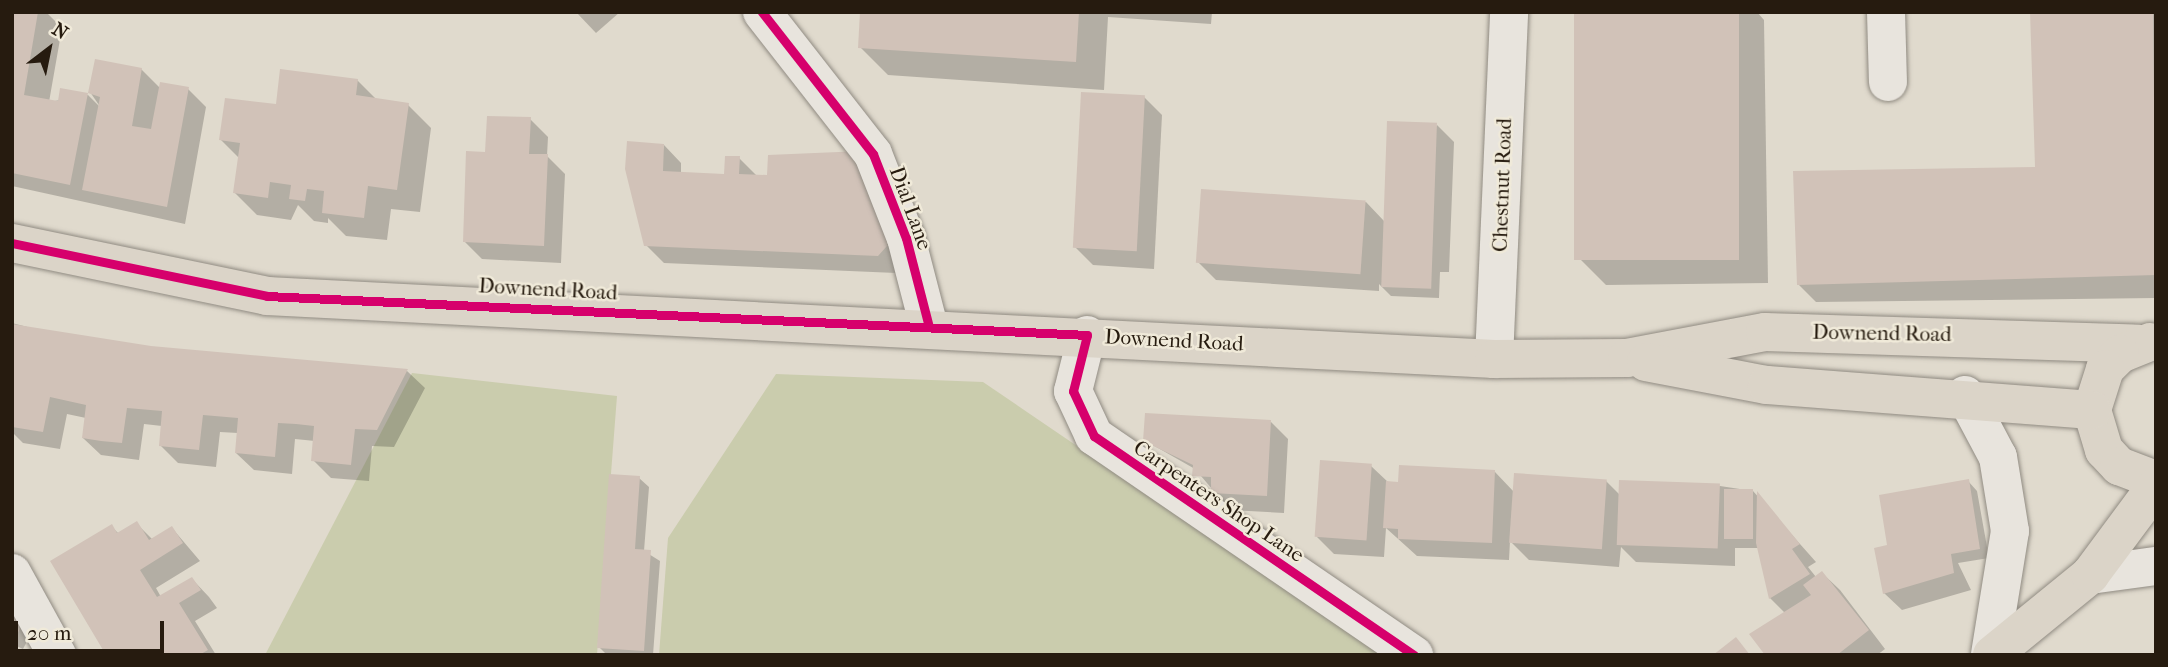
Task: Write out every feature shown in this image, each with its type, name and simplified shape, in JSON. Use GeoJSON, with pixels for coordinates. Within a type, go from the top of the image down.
{"type":"FeatureCollection","features":[{"type":"Feature","properties":{"kind":"main road","name":"Downend Road"},"geometry":{"type":"LineString","coordinates":[[12,243],[267,296],[1087,335],[1494,359],[1627,358],[1765,332],[2148,342]]}},
{"type":"Feature","properties":{"kind":"main road"},"geometry":{"type":"LineString","coordinates":[[2148,342],[2105,369],[2092,410],[2104,450],[2138,476],[2156,480]]}},
{"type":"Feature","properties":{"kind":"main road","name":"Downend Road"},"geometry":{"type":"LineString","coordinates":[[1627,358],[1767,385],[1965,396],[2092,410]]}},
{"type":"Feature","properties":{"kind":"main road"},"geometry":{"type":"LineString","coordinates":[[1991,655],[2090,575],[2156,486]]}},
{"type":"Feature","properties":{"kind":"street","name":"Dial Lane"},"geometry":{"type":"LineString","coordinates":[[762,12],[873,154],[906,238],[929,327]]}},
{"type":"Feature","properties":{"kind":"street","name":"Chestnut Road"},"geometry":{"type":"LineString","coordinates":[[1494,359],[1509,12]]}},
{"type":"Feature","properties":{"kind":"street"},"geometry":{"type":"LineString","coordinates":[[1886,12],[1888,82]]}},
{"type":"Feature","properties":{"kind":"street","name":"Carpenters Shop Lane"},"geometry":{"type":"LineString","coordinates":[[1087,335],[1073,391],[1094,436],[1414,655]]}},
{"type":"Feature","properties":{"kind":"street"},"geometry":{"type":"LineString","coordinates":[[1965,396],[1998,457],[2010,531],[1991,655]]}},
{"type":"Feature","properties":{"kind":"street"},"geometry":{"type":"LineString","coordinates":[[2090,575],[2156,566]]}},
{"type":"Feature","properties":{"kind":"street"},"geometry":{"type":"LineString","coordinates":[[12,573],[57,655]]}},
{"type":"Feature","properties":{"kind":"green space"},"geometry":{"type":"Polygon","coordinates":[[[412,373],[617,396],[597,655],[265,655],[412,373]]]}},
{"type":"Feature","properties":{"kind":"green space"},"geometry":{"type":"Polygon","coordinates":[[[776,374],[983,382],[1384,655],[659,655],[668,538],[776,374]]]}},
{"type":"Feature","properties":{"kind":"building"},"geometry":{"type":"Polygon","coordinates":[[[12,12],[38,12],[24,95],[58,101],[60,88],[88,93],[70,185],[12,173],[12,12]]]}},
{"type":"Feature","properties":{"kind":"building"},"geometry":{"type":"Polygon","coordinates":[[[860,12],[1079,12],[1076,62],[858,48],[860,12]]]}},
{"type":"Feature","properties":{"kind":"building"},"geometry":{"type":"Polygon","coordinates":[[[1574,12],[1739,12],[1739,260],[1574,260],[1574,12]]]}},
{"type":"Feature","properties":{"kind":"building"},"geometry":{"type":"Polygon","coordinates":[[[2030,12],[2153,12],[2156,275],[1797,285],[1793,171],[2035,167],[2030,12]]]}},
{"type":"Feature","properties":{"kind":"building"},"geometry":{"type":"Polygon","coordinates":[[[95,59],[142,68],[132,126],[151,129],[160,82],[189,87],[167,207],[82,190],[100,97],[88,93],[95,59]]]}},
{"type":"Feature","properties":{"kind":"building"},"geometry":{"type":"Polygon","coordinates":[[[280,69],[358,79],[356,95],[409,103],[397,190],[368,186],[364,218],[322,213],[324,191],[307,189],[305,201],[289,199],[291,185],[270,182],[268,198],[233,193],[240,143],[219,140],[225,98],[276,104],[280,69]]]}},
{"type":"Feature","properties":{"kind":"building"},"geometry":{"type":"Polygon","coordinates":[[[1081,92],[1145,95],[1137,251],[1073,248],[1081,92]]]}},
{"type":"Feature","properties":{"kind":"building"},"geometry":{"type":"Polygon","coordinates":[[[487,116],[531,117],[529,154],[548,154],[544,246],[463,242],[466,151],[485,152],[487,116]]]}},
{"type":"Feature","properties":{"kind":"building"},"geometry":{"type":"Polygon","coordinates":[[[1387,121],[1437,123],[1431,289],[1381,287],[1387,121]]]}},
{"type":"Feature","properties":{"kind":"building"},"geometry":{"type":"Polygon","coordinates":[[[627,141],[664,144],[663,171],[724,174],[725,156],[740,156],[739,174],[767,175],[768,155],[862,151],[896,236],[878,256],[644,246],[625,169],[627,141]]]}},
{"type":"Feature","properties":{"kind":"building"},"geometry":{"type":"Polygon","coordinates":[[[1201,189],[1366,201],[1360,274],[1196,263],[1201,189]]]}},
{"type":"Feature","properties":{"kind":"building"},"geometry":{"type":"Polygon","coordinates":[[[12,324],[151,346],[408,369],[377,430],[355,429],[351,465],[311,461],[314,426],[296,424],[278,423],[275,457],[235,453],[238,418],[203,415],[199,450],[159,446],[162,411],[127,408],[122,443],[101,441],[82,438],[86,405],[50,397],[43,432],[12,427],[12,324]]]}},
{"type":"Feature","properties":{"kind":"building"},"geometry":{"type":"Polygon","coordinates":[[[1145,413],[1271,420],[1267,496],[1211,493],[1211,477],[1192,476],[1193,465],[1143,441],[1145,413]]]}},
{"type":"Feature","properties":{"kind":"building"},"geometry":{"type":"Polygon","coordinates":[[[1320,460],[1372,464],[1367,540],[1315,537],[1320,460]]]}},
{"type":"Feature","properties":{"kind":"building"},"geometry":{"type":"Polygon","coordinates":[[[1399,465],[1495,470],[1492,543],[1398,539],[1398,529],[1383,528],[1386,481],[1398,482],[1399,465]]]}},
{"type":"Feature","properties":{"kind":"building"},"geometry":{"type":"Polygon","coordinates":[[[1514,473],[1607,479],[1602,549],[1509,543],[1514,473]]]}},
{"type":"Feature","properties":{"kind":"building"},"geometry":{"type":"Polygon","coordinates":[[[609,474],[640,476],[635,549],[651,550],[644,651],[597,648],[609,474]]]}},
{"type":"Feature","properties":{"kind":"building"},"geometry":{"type":"Polygon","coordinates":[[[1969,479],[1980,549],[1951,554],[1954,573],[1883,594],[1874,548],[1887,545],[1879,495],[1969,479]]]}},
{"type":"Feature","properties":{"kind":"building"},"geometry":{"type":"Polygon","coordinates":[[[1619,480],[1720,484],[1718,548],[1617,545],[1619,480]]]}},
{"type":"Feature","properties":{"kind":"building"},"geometry":{"type":"Polygon","coordinates":[[[1724,489],[1753,489],[1753,539],[1724,539],[1724,489]]]}},
{"type":"Feature","properties":{"kind":"building"},"geometry":{"type":"Polygon","coordinates":[[[1757,491],[1800,544],[1792,549],[1810,574],[1769,599],[1756,543],[1757,491]]]}},
{"type":"Feature","properties":{"kind":"building"},"geometry":{"type":"Polygon","coordinates":[[[137,521],[149,540],[172,526],[183,543],[140,570],[157,597],[192,577],[201,590],[179,603],[208,650],[199,655],[106,655],[50,561],[112,524],[117,533],[137,521]]]}},
{"type":"Feature","properties":{"kind":"building"},"geometry":{"type":"Polygon","coordinates":[[[1822,571],[1869,630],[1837,655],[1765,655],[1749,634],[1811,595],[1803,585],[1822,571]]]}},
{"type":"Feature","properties":{"kind":"building"},"geometry":{"type":"Polygon","coordinates":[[[12,611],[26,617],[12,644],[12,611]]]}},
{"type":"Feature","properties":{"kind":"building"},"geometry":{"type":"Polygon","coordinates":[[[1736,637],[1750,655],[1713,655],[1736,637]]]}},
{"type":"Feature","properties":{"kind":"cycle path"},"geometry":{"type":"LineString","coordinates":[[762,12],[873,154],[906,238],[929,327]]}},
{"type":"Feature","properties":{"kind":"cycle path"},"geometry":{"type":"LineString","coordinates":[[12,243],[267,296],[1087,335],[1073,391],[1094,436],[1414,655]]}}]}
